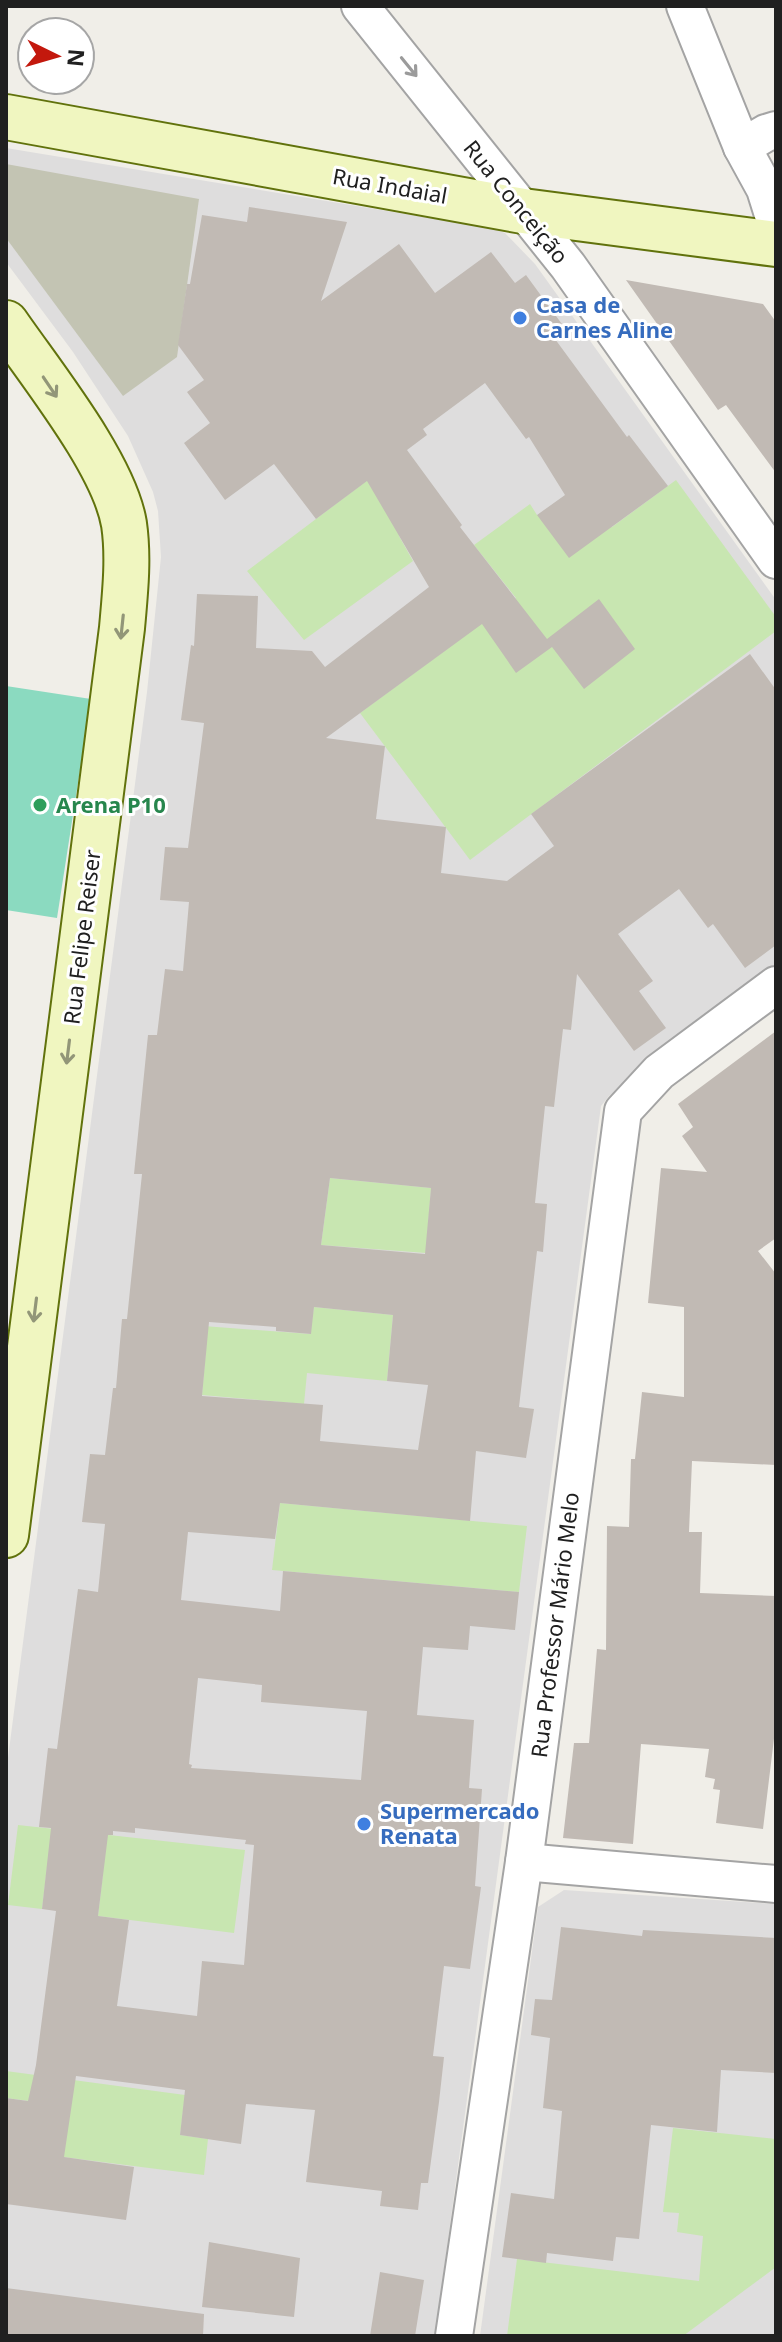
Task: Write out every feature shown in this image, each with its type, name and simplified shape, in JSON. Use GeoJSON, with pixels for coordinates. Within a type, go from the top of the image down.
{"type":"FeatureCollection","features":[{"type":"Feature","properties":{"kind":"street","name":"Rua Conceição"},"geometry":{"type":"LineString","coordinates":[[360,6],[568,266],[776,560]]}},
{"type":"Feature","properties":{"kind":"street"},"geometry":{"type":"LineString","coordinates":[[685,6],[742,147],[765,189],[776,224]]}},
{"type":"Feature","properties":{"kind":"street","name":"Rua Indaial"},"geometry":{"type":"LineString","coordinates":[[6,117],[523,211],[776,244]]}},
{"type":"Feature","properties":{"kind":"street"},"geometry":{"type":"LineString","coordinates":[[742,147],[776,130]]}},
{"type":"Feature","properties":{"kind":"street","name":"Rua Felipe Reiser"},"geometry":{"type":"LineString","coordinates":[[6,323],[85,438],[111,485],[124,523],[126,571],[122,628],[6,1535]]}},
{"type":"Feature","properties":{"kind":"street","name":"Rua Professor Mário Melo"},"geometry":{"type":"LineString","coordinates":[[454,2336],[524,1862],[623,1111],[659,1072],[776,985]]}},
{"type":"Feature","properties":{"kind":"street"},"geometry":{"type":"LineString","coordinates":[[524,1862],[776,1884]]}},
{"type":"Feature","properties":{"kind":"shaded area"},"geometry":{"type":"Polygon","coordinates":[[[6,148],[490,228],[505,233],[535,264],[776,600],[776,970],[609,1096],[601,1106],[435,2336],[6,2336],[6,1773],[147,692],[161,557],[158,511],[153,492],[128,436],[73,352],[6,262],[6,148]]]}},
{"type":"Feature","properties":{"kind":"shaded area"},"geometry":{"type":"Polygon","coordinates":[[[6,164],[199,199],[177,357],[123,396],[6,238],[6,164]]]}},
{"type":"Feature","properties":{"kind":"shaded area"},"geometry":{"type":"Polygon","coordinates":[[[564,1890],[776,1904],[776,2336],[480,2336],[538,1907],[564,1890]]]}},
{"type":"Feature","properties":{"kind":"green space"},"geometry":{"type":"Polygon","coordinates":[[[373,476],[410,528],[399,536],[413,561],[304,640],[247,571],[373,476]]]}},
{"type":"Feature","properties":{"kind":"green space"},"geometry":{"type":"Polygon","coordinates":[[[676,480],[776,617],[776,631],[470,860],[360,713],[516,598],[474,545],[530,504],[537,515],[612,527],[676,480]]]}},
{"type":"Feature","properties":{"kind":"green space","name":"Arena P10"},"geometry":{"type":"Polygon","coordinates":[[[6,686],[91,699],[57,918],[6,910],[6,686]]]}},
{"type":"Feature","properties":{"kind":"green space"},"geometry":{"type":"Polygon","coordinates":[[[330,1178],[431,1188],[426,1253],[321,1245],[330,1178]]]}},
{"type":"Feature","properties":{"kind":"green space"},"geometry":{"type":"Polygon","coordinates":[[[314,1307],[393,1315],[387,1381],[307,1373],[304,1404],[202,1395],[206,1349],[190,1325],[310,1334],[314,1307]]]}},
{"type":"Feature","properties":{"kind":"green space"},"geometry":{"type":"Polygon","coordinates":[[[280,1503],[527,1526],[519,1592],[272,1570],[280,1503]]]}},
{"type":"Feature","properties":{"kind":"green space"},"geometry":{"type":"Polygon","coordinates":[[[18,1825],[245,1850],[234,1933],[98,1916],[103,1874],[47,1867],[42,1909],[8,1905],[18,1825]]]}},
{"type":"Feature","properties":{"kind":"green space"},"geometry":{"type":"Polygon","coordinates":[[[6,2071],[185,2095],[180,2135],[208,2139],[204,2175],[24,2152],[37,2102],[6,2098],[6,2071]]]}},
{"type":"Feature","properties":{"kind":"green space"},"geometry":{"type":"Polygon","coordinates":[[[673,2128],[776,2139],[776,2267],[683,2336],[507,2336],[517,2259],[699,2281],[703,2236],[677,2232],[679,2213],[663,2212],[673,2128]]]}},
{"type":"Feature","properties":{"kind":"building"},"geometry":{"type":"Polygon","coordinates":[[[249,207],[347,222],[321,301],[399,244],[435,293],[491,252],[515,283],[526,275],[567,331],[555,339],[627,437],[629,435],[668,486],[569,558],[537,515],[565,495],[529,437],[526,439],[485,383],[423,429],[427,435],[407,450],[462,525],[460,527],[547,639],[599,599],[635,649],[584,689],[552,647],[516,673],[482,624],[326,738],[385,746],[376,819],[446,827],[441,873],[507,881],[554,846],[531,814],[750,654],[776,690],[776,945],[745,968],[713,924],[708,928],[679,889],[618,934],[653,981],[639,991],[666,1028],[634,1051],[577,974],[571,1030],[563,1029],[554,1107],[545,1106],[535,1203],[547,1204],[543,1252],[537,1251],[519,1407],[534,1409],[526,1458],[476,1451],[470,1521],[280,1503],[275,1539],[188,1532],[181,1600],[280,1611],[283,1571],[519,1592],[515,1630],[470,1626],[468,1650],[423,1647],[417,1715],[474,1720],[469,1788],[482,1789],[475,1886],[481,1887],[470,1969],[444,1966],[433,2056],[444,2057],[428,2183],[421,2183],[418,2210],[380,2206],[382,2191],[306,2182],[315,2110],[246,2104],[241,2144],[180,2135],[185,2090],[76,2076],[64,2157],[134,2167],[126,2220],[6,2204],[6,2098],[28,2101],[36,2065],[56,1911],[42,1909],[51,1828],[39,1827],[48,1748],[57,1749],[78,1589],[98,1592],[105,1524],[82,1522],[90,1454],[105,1455],[113,1388],[116,1388],[122,1319],[127,1319],[142,1174],[134,1174],[148,1035],[157,1035],[165,969],[183,971],[189,902],[160,900],[165,847],[188,848],[204,723],[181,720],[191,645],[194,646],[197,594],[258,596],[256,648],[312,651],[325,667],[429,587],[367,481],[316,519],[274,464],[225,500],[184,443],[210,423],[187,392],[204,380],[178,345],[202,215],[247,222],[249,207]],[[330,1178],[321,1245],[425,1254],[431,1188],[330,1178]],[[314,1307],[311,1334],[276,1331],[276,1327],[209,1322],[202,1396],[323,1405],[320,1441],[418,1450],[428,1385],[387,1381],[393,1315],[314,1307]],[[198,1678],[191,1768],[361,1780],[367,1711],[261,1702],[262,1685],[198,1678]],[[135,1828],[135,1833],[113,1831],[113,1835],[108,1835],[98,1916],[129,1920],[117,2006],[197,2016],[202,1961],[244,1965],[254,1845],[245,1844],[246,1840],[135,1828]]]}},
{"type":"Feature","properties":{"kind":"building"},"geometry":{"type":"Polygon","coordinates":[[[626,280],[763,304],[776,322],[776,473],[726,405],[718,410],[626,280]]]}},
{"type":"Feature","properties":{"kind":"building"},"geometry":{"type":"Polygon","coordinates":[[[776,1031],[776,1238],[758,1251],[776,1274],[776,1465],[692,1461],[689,1532],[702,1532],[700,1593],[776,1596],[776,1722],[763,1829],[716,1823],[720,1790],[713,1789],[715,1779],[705,1777],[709,1749],[641,1744],[633,1844],[563,1838],[574,1743],[589,1743],[597,1649],[606,1650],[607,1526],[629,1527],[631,1459],[635,1459],[642,1392],[684,1397],[684,1307],[648,1303],[661,1168],[707,1172],[682,1136],[693,1127],[678,1104],[776,1031]]]}},
{"type":"Feature","properties":{"kind":"building"},"geometry":{"type":"Polygon","coordinates":[[[561,1927],[642,1936],[643,1930],[776,1938],[776,2073],[721,2070],[717,2132],[651,2125],[639,2239],[616,2237],[613,2261],[547,2253],[546,2263],[502,2257],[511,2193],[554,2199],[562,2111],[543,2108],[550,2038],[531,2035],[535,1999],[552,2000],[561,1927]]]}},
{"type":"Feature","properties":{"kind":"building"},"geometry":{"type":"Polygon","coordinates":[[[209,2242],[300,2258],[294,2317],[202,2307],[209,2242]]]}},
{"type":"Feature","properties":{"kind":"building"},"geometry":{"type":"Polygon","coordinates":[[[380,2272],[424,2280],[415,2336],[370,2336],[380,2272]]]}},
{"type":"Feature","properties":{"kind":"building"},"geometry":{"type":"Polygon","coordinates":[[[6,2288],[204,2314],[203,2336],[6,2336],[6,2288]]]}},
{"type":"Feature","properties":{"kind":"place","name":"Casa de Carnes Aline"},"geometry":{"type":"Point","coordinates":[520,318]}},
{"type":"Feature","properties":{"kind":"place","name":"Arena P10"},"geometry":{"type":"Point","coordinates":[40,805]}},
{"type":"Feature","properties":{"kind":"place","name":"Supermercado Renata"},"geometry":{"type":"Point","coordinates":[364,1824]}}]}
